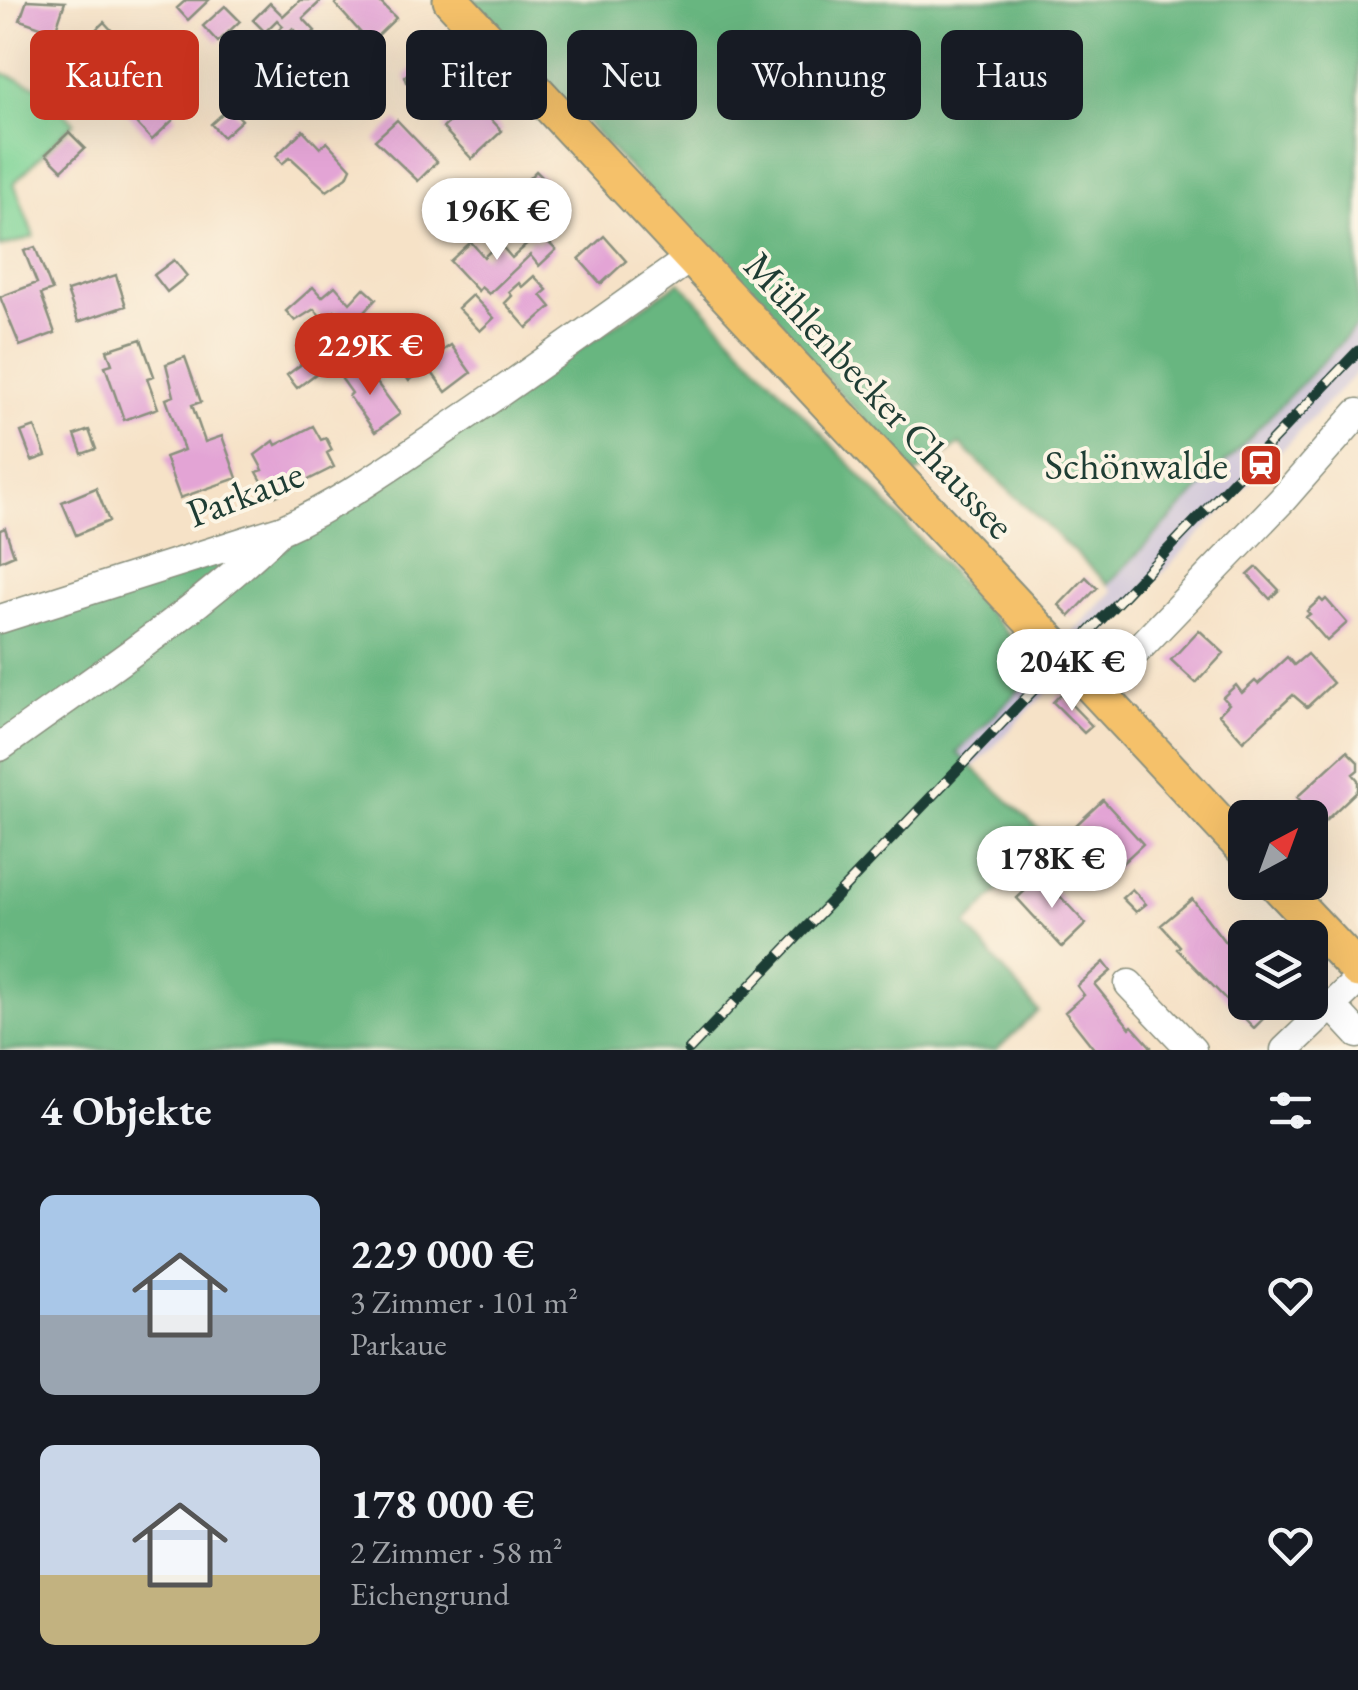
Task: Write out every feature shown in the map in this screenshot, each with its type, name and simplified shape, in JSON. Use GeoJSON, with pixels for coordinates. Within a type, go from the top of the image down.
{"type":"FeatureCollection","features":[{"type":"Feature","properties":{"kind":"main road","name":"Mühlenbecker Chaussee"},"geometry":{"type":"LineString","coordinates":[[451,0],[1228,832]]}},
{"type":"Feature","properties":{"kind":"main road"},"geometry":{"type":"LineString","coordinates":[[1292,900],[1358,970]]}},
{"type":"Feature","properties":{"kind":"street","name":"Parkaue"},"geometry":{"type":"LineString","coordinates":[[0,619],[306,519],[410,454],[693,256]]}},
{"type":"Feature","properties":{"kind":"street"},"geometry":{"type":"LineString","coordinates":[[1098,691],[1282,500],[1358,413]]}},
{"type":"Feature","properties":{"kind":"street"},"geometry":{"type":"LineString","coordinates":[[0,747],[221,584],[283,529]]}},
{"type":"Feature","properties":{"kind":"street"},"geometry":{"type":"LineString","coordinates":[[1285,1050],[1358,980]]}},
{"type":"Feature","properties":{"kind":"street"},"geometry":{"type":"LineString","coordinates":[[1130,984],[1192,1050]]}},
{"type":"Feature","properties":{"kind":"street"},"geometry":{"type":"LineString","coordinates":[[1333,1006],[1358,1034]]}},
{"type":"Feature","properties":{"kind":"shaded area"},"geometry":{"type":"Polygon","coordinates":[[[1358,325],[1358,371],[973,768],[957,753],[1113,591],[1108,584],[1358,325]]]}},
{"type":"Feature","properties":{"kind":"green space"},"geometry":{"type":"Polygon","coordinates":[[[471,0],[1358,0],[1358,325],[1108,584],[960,444],[916,474],[584,120],[697,120],[697,30],[567,30],[567,102],[547,81],[547,30],[499,30],[471,0]]]}},
{"type":"Feature","properties":{"kind":"green space"},"geometry":{"type":"Polygon","coordinates":[[[0,72],[30,84],[30,120],[74,122],[14,183],[34,237],[0,247],[0,72]]]}},
{"type":"Feature","properties":{"kind":"green space"},"geometry":{"type":"Polygon","coordinates":[[[680,282],[1040,668],[957,753],[1048,838],[966,925],[1038,1011],[997,1050],[0,1050],[0,633],[300,534],[680,282]]]}},
{"type":"Feature","properties":{"kind":"building"},"geometry":{"type":"Polygon","coordinates":[[[27,0],[65,2],[56,30],[20,20],[27,0]]]}},
{"type":"Feature","properties":{"kind":"building"},"geometry":{"type":"Polygon","coordinates":[[[186,0],[209,0],[188,20],[177,8],[186,0]]]}},
{"type":"Feature","properties":{"kind":"building"},"geometry":{"type":"Polygon","coordinates":[[[300,0],[322,0],[303,18],[314,30],[279,30],[283,26],[277,20],[263,30],[253,20],[270,3],[283,16],[300,0]]]}},
{"type":"Feature","properties":{"kind":"building"},"geometry":{"type":"Polygon","coordinates":[[[339,0],[378,0],[396,18],[384,30],[358,30],[335,4],[339,0]]]}},
{"type":"Feature","properties":{"kind":"building"},"geometry":{"type":"Polygon","coordinates":[[[225,6],[240,21],[231,30],[219,30],[218,42],[203,26],[225,6]]]}},
{"type":"Feature","properties":{"kind":"building"},"geometry":{"type":"Polygon","coordinates":[[[104,22],[111,30],[95,30],[104,22]]]}},
{"type":"Feature","properties":{"kind":"building"},"geometry":{"type":"Polygon","coordinates":[[[219,117],[219,120],[242,120],[223,137],[211,124],[219,117]]]}},
{"type":"Feature","properties":{"kind":"building"},"geometry":{"type":"Polygon","coordinates":[[[133,120],[173,120],[152,140],[133,120]]]}},
{"type":"Feature","properties":{"kind":"building"},"geometry":{"type":"Polygon","coordinates":[[[397,120],[437,162],[418,181],[375,140],[397,120]]]}},
{"type":"Feature","properties":{"kind":"building"},"geometry":{"type":"Polygon","coordinates":[[[452,120],[492,120],[502,131],[472,159],[443,128],[452,120]]]}},
{"type":"Feature","properties":{"kind":"building"},"geometry":{"type":"Polygon","coordinates":[[[303,130],[320,148],[327,142],[351,168],[347,177],[327,191],[290,157],[282,164],[276,156],[303,130]]]}},
{"type":"Feature","properties":{"kind":"building"},"geometry":{"type":"Polygon","coordinates":[[[69,132],[85,148],[62,170],[46,154],[69,132]]]}},
{"type":"Feature","properties":{"kind":"building"},"geometry":{"type":"Polygon","coordinates":[[[536,171],[558,193],[524,226],[503,204],[536,171]]]}},
{"type":"Feature","properties":{"kind":"building"},"geometry":{"type":"Polygon","coordinates":[[[604,236],[626,261],[601,284],[579,259],[604,236]]]}},
{"type":"Feature","properties":{"kind":"building"},"geometry":{"type":"Polygon","coordinates":[[[544,238],[556,250],[539,266],[530,255],[489,294],[481,287],[478,291],[450,261],[471,242],[484,257],[499,243],[512,258],[533,239],[538,243],[544,238]]]}},
{"type":"Feature","properties":{"kind":"building"},"geometry":{"type":"Polygon","coordinates":[[[35,247],[52,290],[41,294],[55,333],[20,346],[0,297],[37,283],[24,251],[35,247]]]}},
{"type":"Feature","properties":{"kind":"building"},"geometry":{"type":"Polygon","coordinates":[[[174,260],[187,276],[167,292],[154,275],[174,260]]]}},
{"type":"Feature","properties":{"kind":"building"},"geometry":{"type":"Polygon","coordinates":[[[116,275],[126,306],[78,322],[67,291],[116,275]]]}},
{"type":"Feature","properties":{"kind":"building"},"geometry":{"type":"Polygon","coordinates":[[[534,276],[547,290],[541,295],[551,307],[527,328],[505,303],[512,296],[509,292],[534,276]]]}},
{"type":"Feature","properties":{"kind":"building"},"geometry":{"type":"Polygon","coordinates":[[[335,286],[350,303],[364,288],[376,299],[365,311],[378,327],[335,365],[313,340],[339,316],[335,311],[325,321],[314,309],[295,321],[286,311],[313,287],[322,297],[335,286]]]}},
{"type":"Feature","properties":{"kind":"building"},"geometry":{"type":"Polygon","coordinates":[[[472,295],[494,318],[480,331],[458,308],[472,295]]]}},
{"type":"Feature","properties":{"kind":"building"},"geometry":{"type":"Polygon","coordinates":[[[399,328],[414,346],[406,353],[391,336],[399,328]]]}},
{"type":"Feature","properties":{"kind":"building"},"geometry":{"type":"Polygon","coordinates":[[[141,339],[154,376],[147,378],[158,408],[124,420],[105,366],[112,364],[107,350],[141,339]]]}},
{"type":"Feature","properties":{"kind":"building"},"geometry":{"type":"Polygon","coordinates":[[[376,339],[398,365],[389,372],[367,347],[376,339]]]}},
{"type":"Feature","properties":{"kind":"building"},"geometry":{"type":"Polygon","coordinates":[[[451,345],[471,373],[446,392],[425,363],[451,345]]]}},
{"type":"Feature","properties":{"kind":"building"},"geometry":{"type":"Polygon","coordinates":[[[185,357],[201,402],[192,405],[205,442],[222,436],[237,478],[180,498],[165,457],[184,450],[166,399],[174,396],[166,364],[185,357]]]}},
{"type":"Feature","properties":{"kind":"building"},"geometry":{"type":"Polygon","coordinates":[[[311,357],[321,370],[297,388],[287,375],[311,357]]]}},
{"type":"Feature","properties":{"kind":"building"},"geometry":{"type":"Polygon","coordinates":[[[413,359],[422,371],[409,381],[400,368],[413,359]]]}},
{"type":"Feature","properties":{"kind":"building"},"geometry":{"type":"Polygon","coordinates":[[[363,364],[400,414],[375,432],[349,396],[352,393],[342,379],[363,364]]]}},
{"type":"Feature","properties":{"kind":"building"},"geometry":{"type":"Polygon","coordinates":[[[313,426],[321,440],[326,438],[332,450],[327,453],[334,467],[276,496],[269,482],[264,485],[257,472],[263,470],[255,455],[274,441],[276,445],[313,426]]]}},
{"type":"Feature","properties":{"kind":"building"},"geometry":{"type":"Polygon","coordinates":[[[35,427],[46,456],[32,461],[21,432],[35,427]]]}},
{"type":"Feature","properties":{"kind":"building"},"geometry":{"type":"Polygon","coordinates":[[[89,430],[96,449],[82,454],[75,435],[89,430]]]}},
{"type":"Feature","properties":{"kind":"building"},"geometry":{"type":"Polygon","coordinates":[[[96,488],[109,521],[76,535],[62,502],[96,488]]]}},
{"type":"Feature","properties":{"kind":"building"},"geometry":{"type":"Polygon","coordinates":[[[5,528],[14,555],[0,561],[0,530],[5,528]]]}},
{"type":"Feature","properties":{"kind":"building"},"geometry":{"type":"Polygon","coordinates":[[[1257,567],[1279,590],[1270,599],[1248,575],[1257,567]]]}},
{"type":"Feature","properties":{"kind":"building"},"geometry":{"type":"Polygon","coordinates":[[[1086,577],[1097,588],[1070,616],[1059,605],[1086,577]]]}},
{"type":"Feature","properties":{"kind":"building"},"geometry":{"type":"Polygon","coordinates":[[[1320,599],[1326,599],[1347,623],[1327,641],[1306,617],[1320,599]]]}},
{"type":"Feature","properties":{"kind":"building"},"geometry":{"type":"Polygon","coordinates":[[[1199,630],[1224,653],[1196,683],[1171,660],[1199,630]]]}},
{"type":"Feature","properties":{"kind":"building"},"geometry":{"type":"Polygon","coordinates":[[[1307,654],[1333,683],[1307,707],[1293,695],[1243,741],[1219,714],[1229,704],[1223,697],[1236,685],[1242,693],[1255,681],[1258,684],[1287,657],[1294,665],[1307,654]]]}},
{"type":"Feature","properties":{"kind":"building"},"geometry":{"type":"Polygon","coordinates":[[[1061,694],[1092,726],[1084,733],[1053,702],[1061,694]]]}},
{"type":"Feature","properties":{"kind":"building"},"geometry":{"type":"Polygon","coordinates":[[[1347,751],[1358,762],[1358,770],[1353,774],[1358,790],[1328,818],[1328,800],[1297,797],[1347,751]]]}},
{"type":"Feature","properties":{"kind":"building"},"geometry":{"type":"Polygon","coordinates":[[[1103,800],[1143,844],[1116,869],[1076,825],[1103,800]]]}},
{"type":"Feature","properties":{"kind":"building"},"geometry":{"type":"Polygon","coordinates":[[[1041,876],[1086,924],[1062,947],[1017,898],[1041,876]]]}},
{"type":"Feature","properties":{"kind":"building"},"geometry":{"type":"Polygon","coordinates":[[[1132,889],[1146,904],[1136,912],[1122,898],[1132,889]]]}},
{"type":"Feature","properties":{"kind":"building"},"geometry":{"type":"Polygon","coordinates":[[[1192,899],[1225,942],[1228,939],[1228,1001],[1177,949],[1180,946],[1161,925],[1192,899]]]}},
{"type":"Feature","properties":{"kind":"building"},"geometry":{"type":"Polygon","coordinates":[[[1104,962],[1111,971],[1095,985],[1151,1047],[1147,1050],[1095,1050],[1065,1012],[1084,995],[1077,986],[1104,962]]]}},
{"type":"Feature","properties":{"kind":"building"},"geometry":{"type":"Polygon","coordinates":[[[1246,1020],[1262,1020],[1254,1028],[1246,1020]]]}},
{"type":"Feature","properties":{"kind":"railway"},"geometry":{"type":"LineString","coordinates":[[689,1050],[1358,351]]}},
{"type":"Feature","properties":{"kind":"place","name":"Schönwalde"},"geometry":{"type":"Point","coordinates":[1261,465]}}]}
